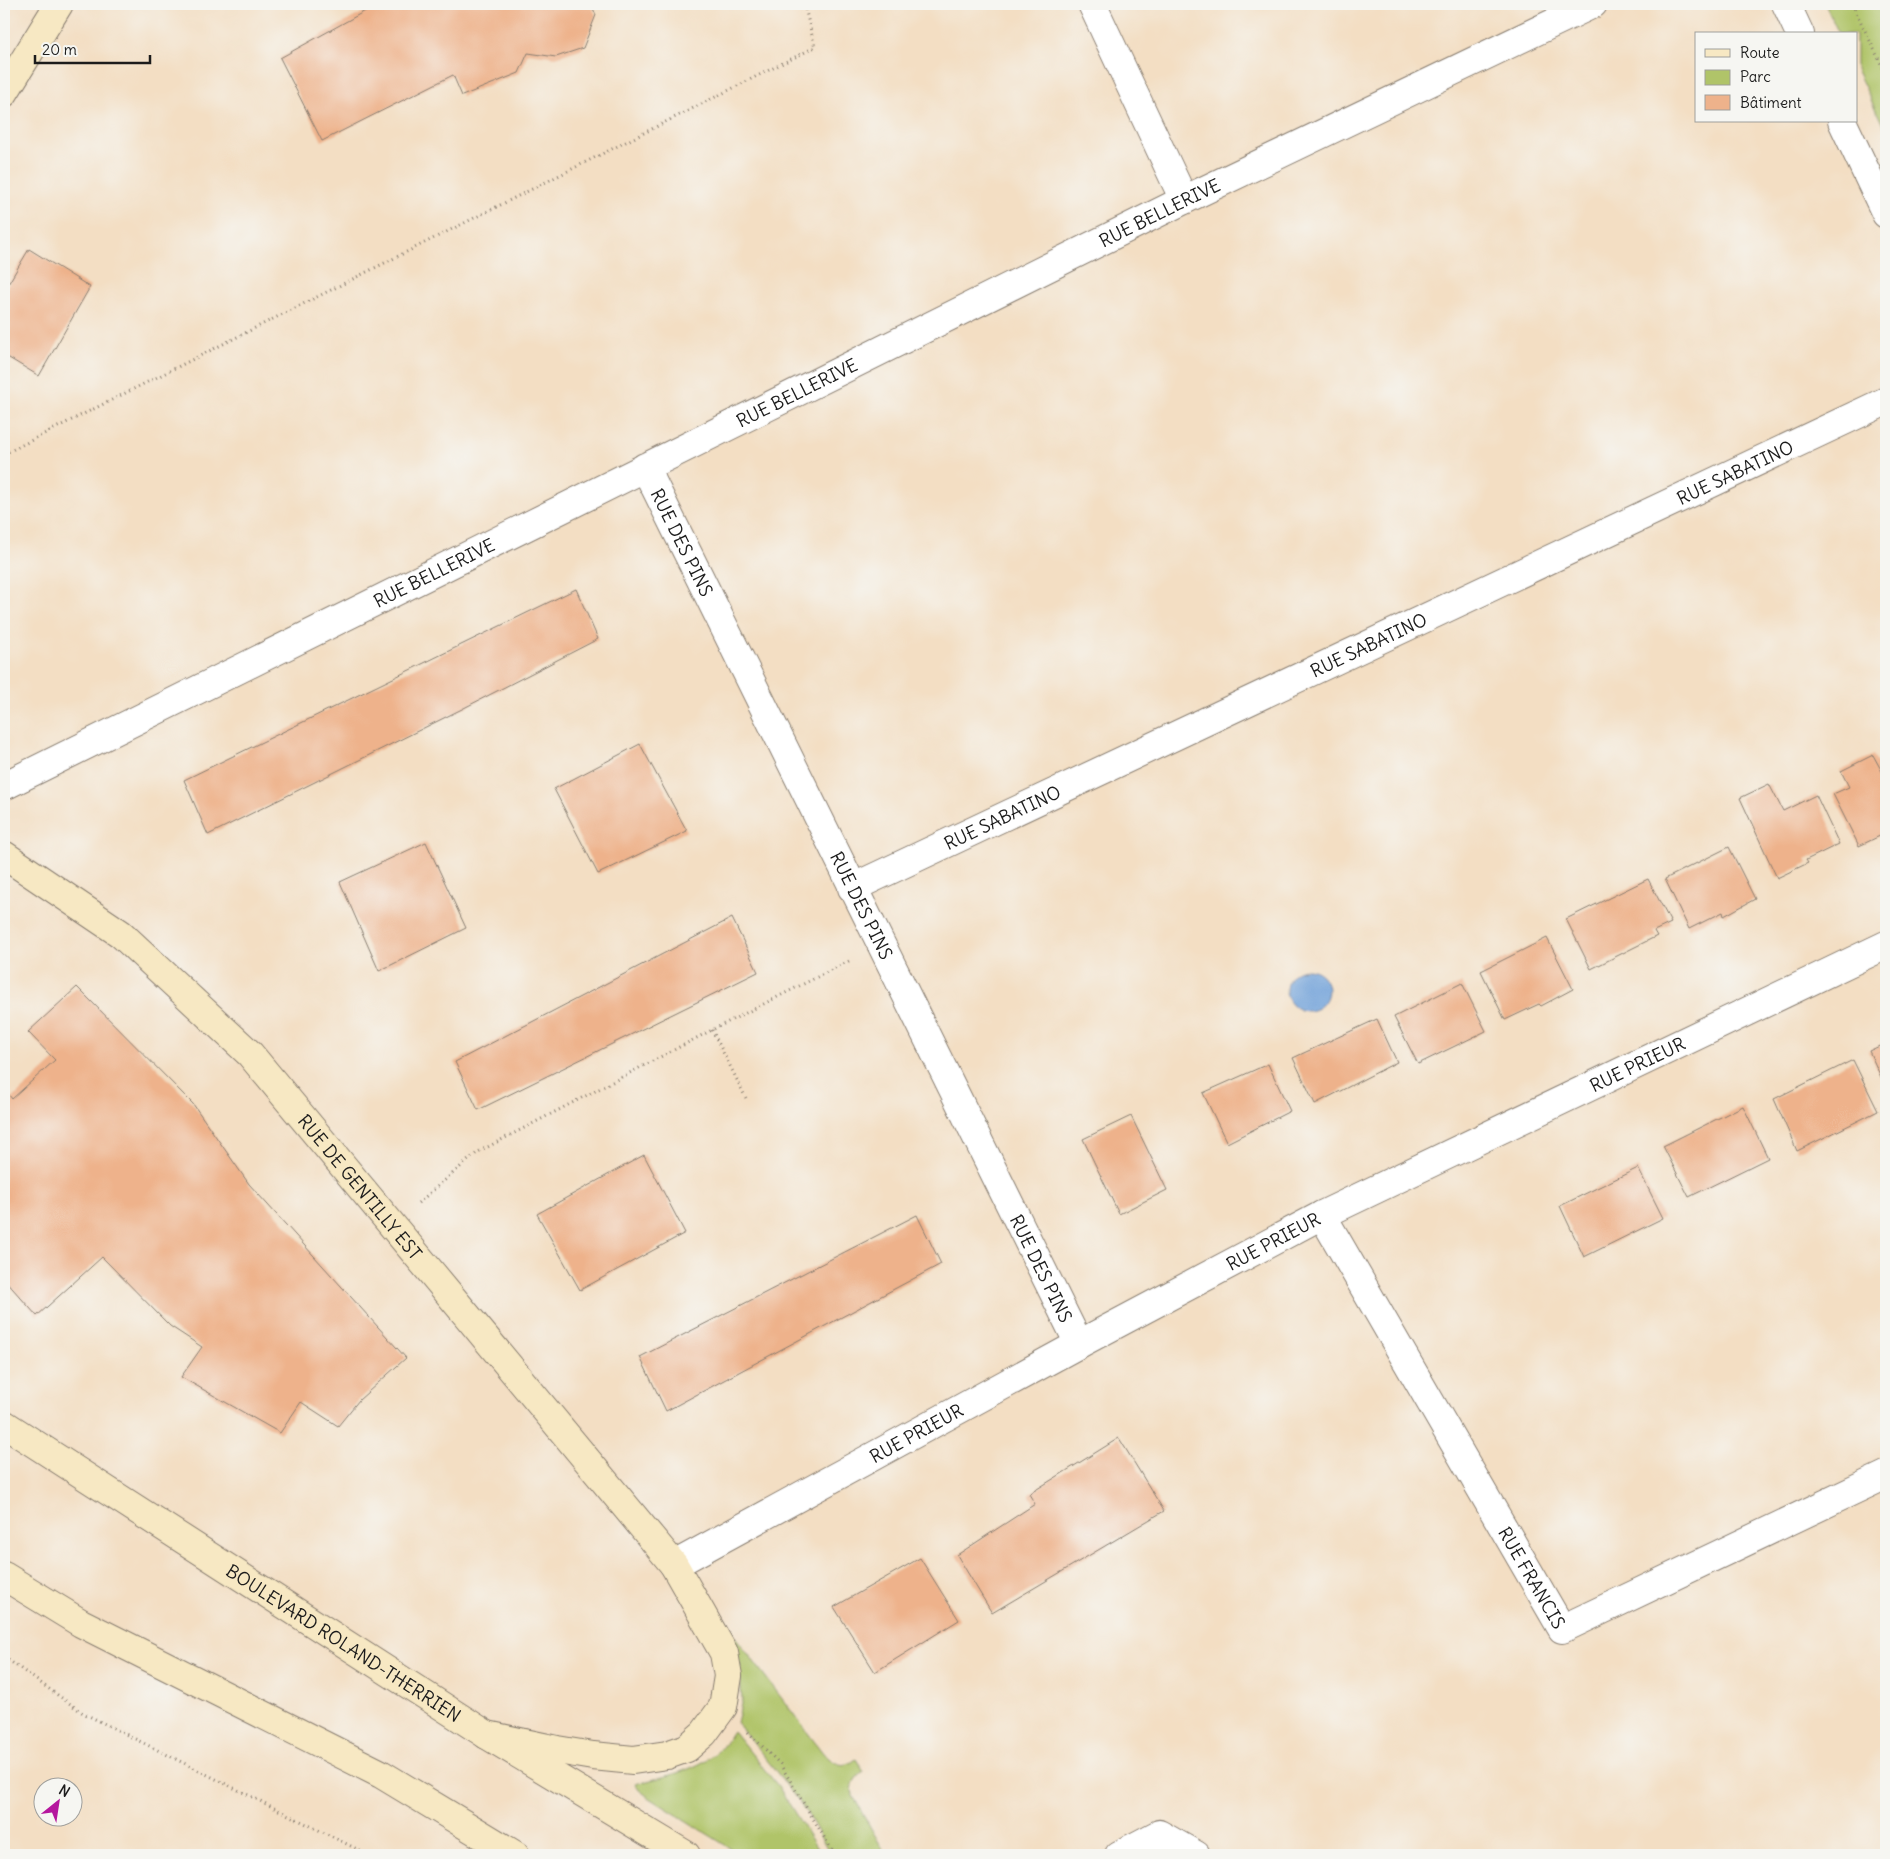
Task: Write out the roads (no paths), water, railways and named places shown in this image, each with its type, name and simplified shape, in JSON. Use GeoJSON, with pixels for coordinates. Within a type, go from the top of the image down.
{"type":"FeatureCollection","features":[{"type":"Feature","properties":{"kind":"main road"},"geometry":{"type":"LineString","coordinates":[[4,93],[59,4]]}},
{"type":"Feature","properties":{"kind":"main road","name":"RUE DE GENTILLY EST"},"geometry":{"type":"LineString","coordinates":[[4,855],[121,934],[250,1054],[674,1565],[724,1652],[728,1676],[723,1707],[704,1733],[687,1748],[667,1755],[634,1760],[557,1750],[487,1734]]}},
{"type":"Feature","properties":{"kind":"main road","name":"BOULEVARD ROLAND-THERRIEN"},"geometry":{"type":"LineString","coordinates":[[4,1424],[487,1734],[686,1855]]}},
{"type":"Feature","properties":{"kind":"main road"},"geometry":{"type":"LineString","coordinates":[[4,1576],[81,1623],[381,1774],[515,1855]]}},
{"type":"Feature","properties":{"kind":"street"},"geometry":{"type":"LineString","coordinates":[[1092,4],[1184,200]]}},
{"type":"Feature","properties":{"kind":"street","name":"RUE BELLERIVE"},"geometry":{"type":"LineString","coordinates":[[4,786],[1184,200],[1593,4]]}},
{"type":"Feature","properties":{"kind":"street"},"geometry":{"type":"LineString","coordinates":[[1786,4],[1799,32]]}},
{"type":"Feature","properties":{"kind":"street"},"geometry":{"type":"LineString","coordinates":[[1842,122],[1886,214]]}},
{"type":"Feature","properties":{"kind":"street","name":"RUE SABATINO"},"geometry":{"type":"LineString","coordinates":[[852,888],[1886,401]]}},
{"type":"Feature","properties":{"kind":"street","name":"RUE DES PINS"},"geometry":{"type":"LineString","coordinates":[[644,467],[1079,1344]]}},
{"type":"Feature","properties":{"kind":"street","name":"RUE PRIEUR"},"geometry":{"type":"LineString","coordinates":[[674,1565],[1079,1344],[1322,1215],[1886,945]]}},
{"type":"Feature","properties":{"kind":"street","name":"RUE FRANCIS"},"geometry":{"type":"LineString","coordinates":[[1322,1215],[1562,1630],[1886,1475]]}},
{"type":"Feature","properties":{"kind":"street"},"geometry":{"type":"LineString","coordinates":[[1119,1855],[1159,1834],[1196,1855]]}},
{"type":"Feature","properties":{"kind":"water"},"geometry":{"type":"Polygon","coordinates":[[[1311,969],[1319,972],[1325,978],[1328,990],[1325,1002],[1319,1008],[1303,1011],[1295,1008],[1289,1002],[1286,986],[1289,978],[1295,972],[1311,969]]]}}]}
